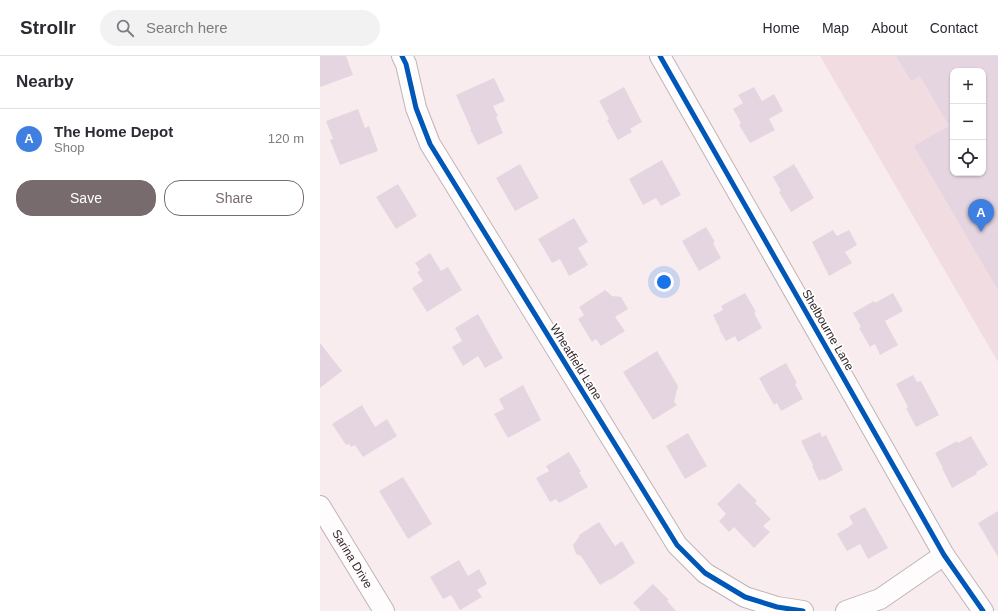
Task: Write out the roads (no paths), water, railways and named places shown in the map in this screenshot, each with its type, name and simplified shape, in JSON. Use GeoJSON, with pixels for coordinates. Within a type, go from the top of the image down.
{"type":"FeatureCollection","features":[{"type":"Feature","properties":{"kind":"street","name":"Shelbourne Lane"},"geometry":{"type":"LineString","coordinates":[[660,56],[944,555],[983,611]]}},
{"type":"Feature","properties":{"kind":"street","name":"Wheatfield Lane"},"geometry":{"type":"LineString","coordinates":[[409,59],[416,108],[430,144],[677,545],[705,573],[745,597],[777,607],[803,611]]}},
{"type":"Feature","properties":{"kind":"street","name":"Sarina Drive"},"geometry":{"type":"LineString","coordinates":[[320,506],[384,611]]}},
{"type":"Feature","properties":{"kind":"street"},"geometry":{"type":"LineString","coordinates":[[846,611],[880,599],[944,555]]}},
{"type":"Feature","properties":{"kind":"place","name":"The Home Depot"},"geometry":{"type":"Point","coordinates":[981,232]}}]}
